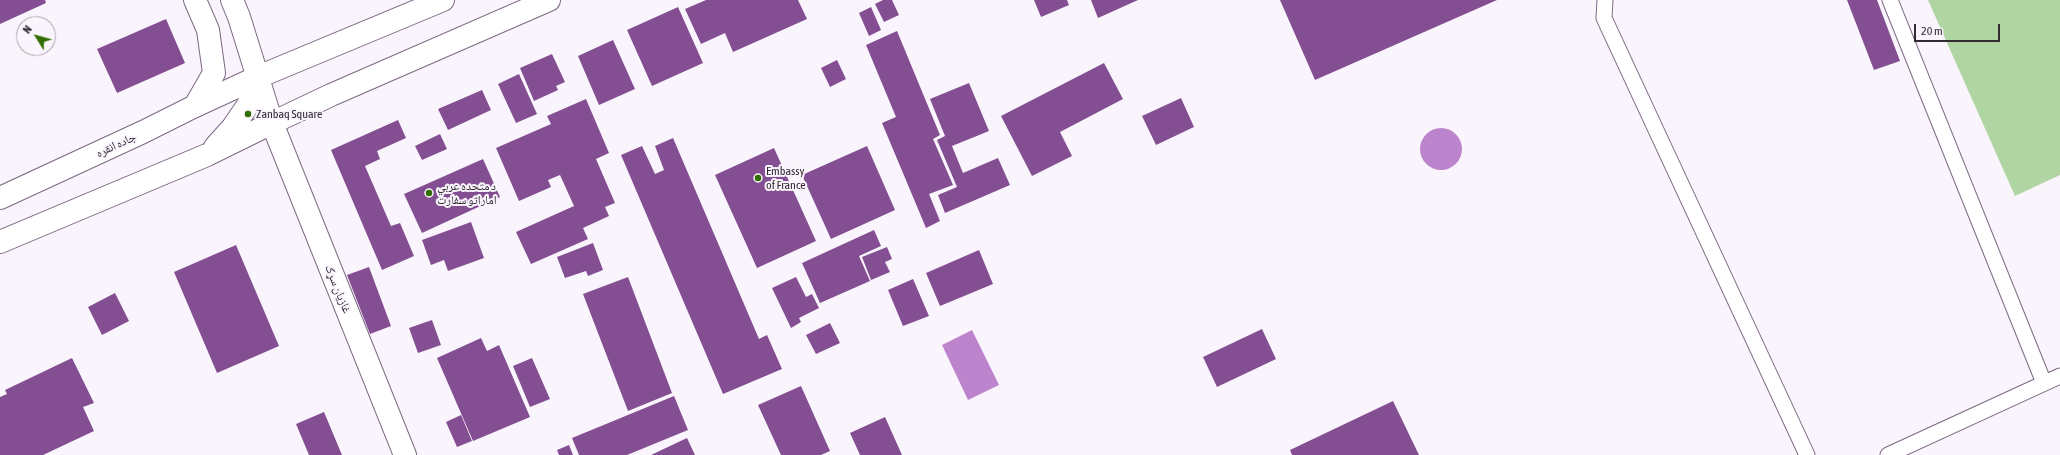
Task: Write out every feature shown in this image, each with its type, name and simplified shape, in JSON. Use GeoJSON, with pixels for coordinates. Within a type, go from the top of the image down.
{"type":"FeatureCollection","features":[{"type":"Feature","properties":{"kind":"main road"},"geometry":{"type":"LineString","coordinates":[[195,0],[208,30],[214,73],[196,106]]}},
{"type":"Feature","properties":{"kind":"main road","name":"غازیان سړک"},"geometry":{"type":"LineString","coordinates":[[232,0],[272,123],[405,455]]}},
{"type":"Feature","properties":{"kind":"main road","name":"جاده انقره"},"geometry":{"type":"LineString","coordinates":[[0,198],[144,132],[258,77],[444,0]]}},
{"type":"Feature","properties":{"kind":"main road"},"geometry":{"type":"LineString","coordinates":[[0,242],[207,155],[331,95],[549,0]]}},
{"type":"Feature","properties":{"kind":"main road"},"geometry":{"type":"LineString","coordinates":[[207,155],[233,127],[248,105],[258,77]]}},
{"type":"Feature","properties":{"kind":"lane"},"geometry":{"type":"LineString","coordinates":[[1605,0],[1604,18],[1807,455]]}},
{"type":"Feature","properties":{"kind":"lane"},"geometry":{"type":"LineString","coordinates":[[1890,0],[2044,383]]}},
{"type":"Feature","properties":{"kind":"lane"},"geometry":{"type":"LineString","coordinates":[[1888,455],[2060,376]]}},
{"type":"Feature","properties":{"kind":"green space"},"geometry":{"type":"Polygon","coordinates":[[[1928,0],[2060,0],[2060,175],[2015,196],[1928,0]]]}},
{"type":"Feature","properties":{"kind":"shaded area"},"geometry":{"type":"Polygon","coordinates":[[[1437,128],[1445,128],[1453,131],[1459,137],[1462,149],[1459,161],[1453,167],[1445,170],[1437,170],[1429,167],[1423,161],[1420,153],[1420,145],[1423,137],[1429,131],[1437,128]]]}},
{"type":"Feature","properties":{"kind":"shaded area"},"geometry":{"type":"Polygon","coordinates":[[[972,330],[999,385],[968,400],[942,345],[972,330]]]}},
{"type":"Feature","properties":{"kind":"building"},"geometry":{"type":"Polygon","coordinates":[[[0,0],[45,0],[46,3],[0,24],[0,0]]]}},
{"type":"Feature","properties":{"kind":"building"},"geometry":{"type":"Polygon","coordinates":[[[706,0],[798,0],[807,19],[733,52],[725,33],[701,44],[685,9],[706,0]]]}},
{"type":"Feature","properties":{"kind":"building"},"geometry":{"type":"Polygon","coordinates":[[[883,0],[892,0],[899,15],[884,22],[875,4],[883,0]]]}},
{"type":"Feature","properties":{"kind":"building"},"geometry":{"type":"Polygon","coordinates":[[[1034,0],[1067,0],[1069,5],[1041,17],[1034,0]]]}},
{"type":"Feature","properties":{"kind":"building"},"geometry":{"type":"Polygon","coordinates":[[[1091,0],[1138,0],[1098,18],[1091,0]]]}},
{"type":"Feature","properties":{"kind":"building"},"geometry":{"type":"Polygon","coordinates":[[[1280,0],[1497,0],[1315,80],[1280,0]]]}},
{"type":"Feature","properties":{"kind":"building"},"geometry":{"type":"Polygon","coordinates":[[[1847,0],[1877,0],[1900,61],[1874,70],[1847,0]]]}},
{"type":"Feature","properties":{"kind":"building"},"geometry":{"type":"Polygon","coordinates":[[[678,7],[703,63],[652,86],[627,30],[678,7]]]}},
{"type":"Feature","properties":{"kind":"building"},"geometry":{"type":"Polygon","coordinates":[[[871,7],[881,30],[869,36],[859,13],[871,7]]]}},
{"type":"Feature","properties":{"kind":"building"},"geometry":{"type":"Polygon","coordinates":[[[166,19],[185,63],[117,93],[97,49],[166,19]]]}},
{"type":"Feature","properties":{"kind":"building"},"geometry":{"type":"Polygon","coordinates":[[[897,31],[940,135],[933,139],[953,185],[929,194],[940,221],[926,228],[882,123],[896,117],[866,45],[897,31]]]}},
{"type":"Feature","properties":{"kind":"building"},"geometry":{"type":"Polygon","coordinates":[[[613,40],[635,89],[599,105],[578,56],[613,40]]]}},
{"type":"Feature","properties":{"kind":"building"},"geometry":{"type":"Polygon","coordinates":[[[552,54],[565,82],[556,86],[558,90],[534,101],[520,68],[552,54]]]}},
{"type":"Feature","properties":{"kind":"building"},"geometry":{"type":"Polygon","coordinates":[[[837,60],[846,79],[830,87],[821,68],[837,60]]]}},
{"type":"Feature","properties":{"kind":"building"},"geometry":{"type":"Polygon","coordinates":[[[1104,63],[1123,99],[1060,132],[1072,156],[1032,176],[1001,116],[1104,63]]]}},
{"type":"Feature","properties":{"kind":"building"},"geometry":{"type":"Polygon","coordinates":[[[519,74],[537,114],[516,123],[498,84],[519,74]]]}},
{"type":"Feature","properties":{"kind":"building"},"geometry":{"type":"Polygon","coordinates":[[[969,83],[989,131],[952,146],[963,173],[998,158],[1010,185],[945,213],[938,195],[957,187],[937,140],[945,136],[930,99],[969,83]]]}},
{"type":"Feature","properties":{"kind":"building"},"geometry":{"type":"Polygon","coordinates":[[[482,90],[491,110],[448,130],[438,109],[482,90]]]}},
{"type":"Feature","properties":{"kind":"building"},"geometry":{"type":"Polygon","coordinates":[[[1181,98],[1194,127],[1156,145],[1142,116],[1181,98]]]}},
{"type":"Feature","properties":{"kind":"building"},"geometry":{"type":"Polygon","coordinates":[[[586,99],[609,153],[596,159],[615,203],[605,207],[609,216],[583,228],[588,239],[531,264],[516,232],[574,206],[560,175],[548,180],[551,187],[519,201],[496,148],[551,124],[547,116],[586,99]]]}},
{"type":"Feature","properties":{"kind":"building"},"geometry":{"type":"Polygon","coordinates":[[[398,120],[406,138],[377,151],[380,159],[365,166],[391,226],[400,223],[414,256],[382,270],[331,150],[398,120]]]}},
{"type":"Feature","properties":{"kind":"building"},"geometry":{"type":"Polygon","coordinates":[[[440,134],[447,149],[422,160],[415,146],[440,134]]]}},
{"type":"Feature","properties":{"kind":"building"},"geometry":{"type":"Polygon","coordinates":[[[673,138],[759,339],[767,335],[782,369],[723,394],[621,155],[642,146],[655,174],[664,170],[655,146],[673,138]]]}},
{"type":"Feature","properties":{"kind":"building"},"geometry":{"type":"Polygon","coordinates":[[[867,146],[895,210],[831,239],[802,175],[867,146]]]}},
{"type":"Feature","properties":{"kind":"building"},"geometry":{"type":"Polygon","coordinates":[[[774,148],[816,241],[757,268],[715,175],[774,148]]]}},
{"type":"Feature","properties":{"kind":"building"},"geometry":{"type":"Polygon","coordinates":[[[483,159],[500,197],[422,233],[404,194],[483,159]]]}},
{"type":"Feature","properties":{"kind":"building"},"geometry":{"type":"Polygon","coordinates":[[[471,222],[484,258],[448,271],[444,260],[431,265],[422,240],[471,222]]]}},
{"type":"Feature","properties":{"kind":"building"},"geometry":{"type":"Polygon","coordinates":[[[874,230],[881,246],[859,256],[870,281],[820,303],[802,263],[874,230]]]}},
{"type":"Feature","properties":{"kind":"building"},"geometry":{"type":"Polygon","coordinates":[[[593,243],[603,270],[588,276],[586,271],[565,278],[557,257],[593,243]]]}},
{"type":"Feature","properties":{"kind":"building"},"geometry":{"type":"Polygon","coordinates":[[[236,245],[279,346],[217,373],[174,272],[236,245]]]}},
{"type":"Feature","properties":{"kind":"building"},"geometry":{"type":"Polygon","coordinates":[[[887,247],[892,259],[885,262],[890,272],[871,280],[862,257],[887,247]]]}},
{"type":"Feature","properties":{"kind":"building"},"geometry":{"type":"Polygon","coordinates":[[[979,250],[993,284],[940,306],[926,273],[979,250]]]}},
{"type":"Feature","properties":{"kind":"building"},"geometry":{"type":"Polygon","coordinates":[[[369,267],[391,326],[370,334],[347,275],[369,267]]]}},
{"type":"Feature","properties":{"kind":"building"},"geometry":{"type":"Polygon","coordinates":[[[628,277],[672,393],[628,411],[583,294],[628,277]]]}},
{"type":"Feature","properties":{"kind":"building"},"geometry":{"type":"Polygon","coordinates":[[[796,277],[806,297],[812,294],[819,308],[799,318],[801,322],[791,328],[772,288],[796,277]]]}},
{"type":"Feature","properties":{"kind":"building"},"geometry":{"type":"Polygon","coordinates":[[[913,279],[929,316],[903,326],[888,290],[913,279]]]}},
{"type":"Feature","properties":{"kind":"building"},"geometry":{"type":"Polygon","coordinates":[[[115,293],[129,321],[102,335],[88,307],[115,293]]]}},
{"type":"Feature","properties":{"kind":"building"},"geometry":{"type":"Polygon","coordinates":[[[432,320],[441,345],[418,353],[409,328],[432,320]]]}},
{"type":"Feature","properties":{"kind":"building"},"geometry":{"type":"Polygon","coordinates":[[[830,323],[840,343],[816,354],[806,335],[830,323]]]}},
{"type":"Feature","properties":{"kind":"building"},"geometry":{"type":"Polygon","coordinates":[[[1262,329],[1276,359],[1217,387],[1203,357],[1262,329]]]}},
{"type":"Feature","properties":{"kind":"building"},"geometry":{"type":"Polygon","coordinates":[[[481,338],[487,351],[499,345],[530,417],[473,441],[437,358],[481,338]]]}},
{"type":"Feature","properties":{"kind":"building"},"geometry":{"type":"Polygon","coordinates":[[[72,358],[94,403],[83,407],[94,431],[43,455],[0,455],[0,397],[7,394],[5,390],[72,358]]]}},
{"type":"Feature","properties":{"kind":"building"},"geometry":{"type":"Polygon","coordinates":[[[532,358],[550,399],[530,407],[513,366],[532,358]]]}},
{"type":"Feature","properties":{"kind":"building"},"geometry":{"type":"Polygon","coordinates":[[[801,386],[830,451],[821,455],[781,455],[758,405],[801,386]]]}},
{"type":"Feature","properties":{"kind":"building"},"geometry":{"type":"Polygon","coordinates":[[[674,396],[688,430],[627,455],[579,455],[572,438],[674,396]]]}},
{"type":"Feature","properties":{"kind":"building"},"geometry":{"type":"Polygon","coordinates":[[[1393,401],[1419,455],[1292,455],[1290,450],[1393,401]]]}},
{"type":"Feature","properties":{"kind":"building"},"geometry":{"type":"Polygon","coordinates":[[[324,412],[342,455],[309,455],[296,424],[324,412]]]}},
{"type":"Feature","properties":{"kind":"building"},"geometry":{"type":"Polygon","coordinates":[[[461,415],[472,441],[457,447],[446,422],[461,415]]]}},
{"type":"Feature","properties":{"kind":"building"},"geometry":{"type":"Polygon","coordinates":[[[885,417],[902,455],[860,455],[850,433],[885,417]]]}},
{"type":"Feature","properties":{"kind":"building"},"geometry":{"type":"Polygon","coordinates":[[[687,438],[695,455],[651,455],[687,438]]]}},
{"type":"Feature","properties":{"kind":"building"},"geometry":{"type":"Polygon","coordinates":[[[569,445],[573,455],[559,455],[557,450],[569,445]]]}},
{"type":"Feature","properties":{"kind":"place","name":"Zanbaq Square"},"geometry":{"type":"Point","coordinates":[248,114]}},
{"type":"Feature","properties":{"kind":"place","name":"Embassy of France"},"geometry":{"type":"Point","coordinates":[758,178]}},
{"type":"Feature","properties":{"kind":"place","name":"د متحده عربي اماراتو سفارت"},"geometry":{"type":"Point","coordinates":[429,193]}}]}
